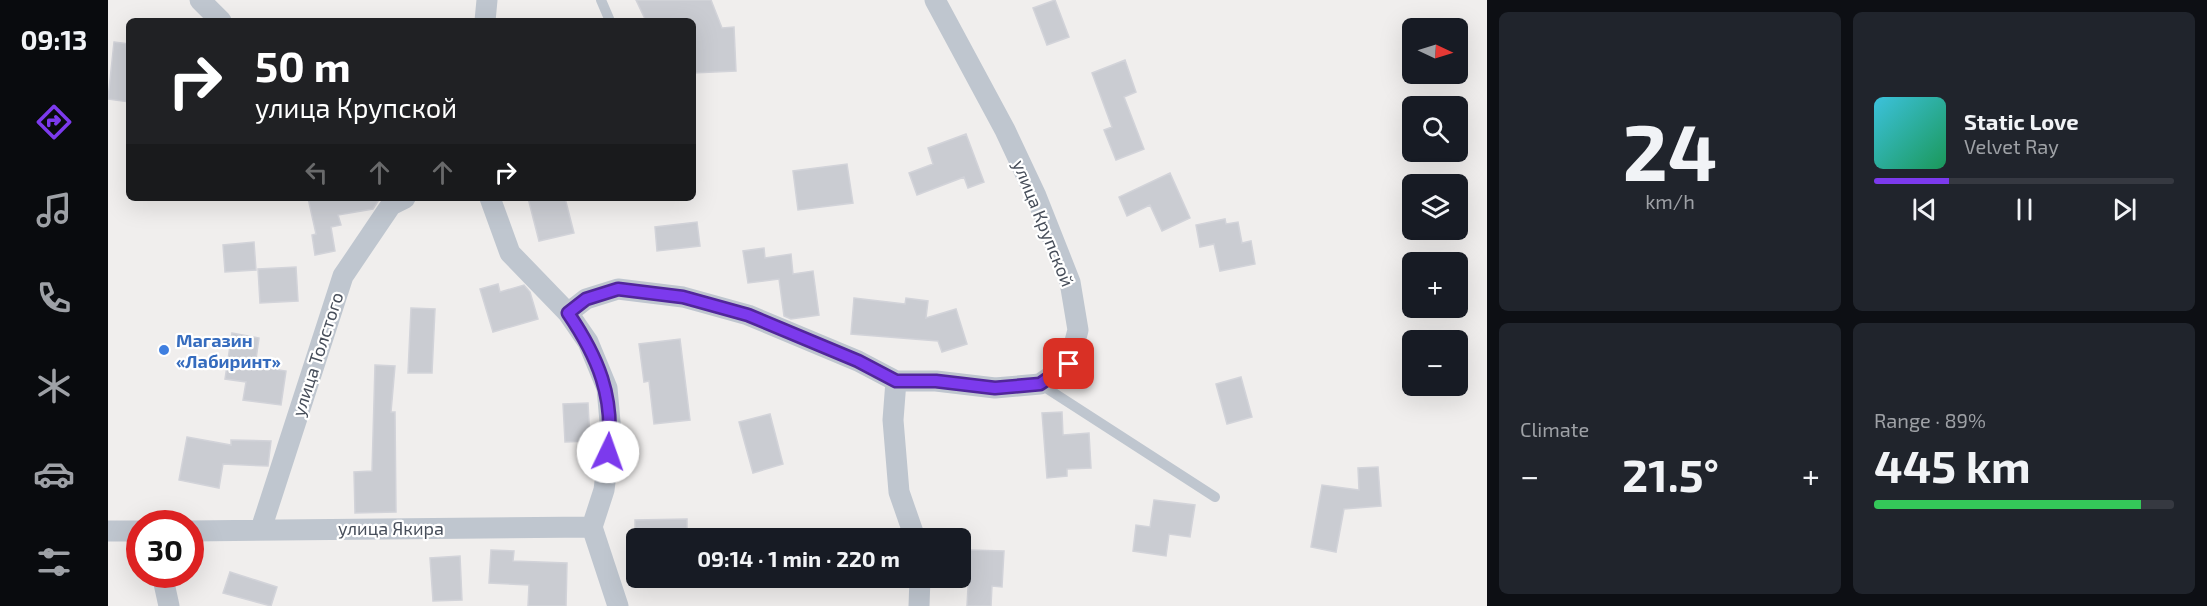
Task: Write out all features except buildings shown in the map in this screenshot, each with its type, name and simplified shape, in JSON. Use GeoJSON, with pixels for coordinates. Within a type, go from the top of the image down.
{"type":"FeatureCollection","features":[{"type":"Feature","properties":{"kind":"street"},"geometry":{"type":"LineString","coordinates":[[200,0],[218,18]]}},
{"type":"Feature","properties":{"kind":"street"},"geometry":{"type":"LineString","coordinates":[[485,18],[487,0]]}},
{"type":"Feature","properties":{"kind":"street","name":"улица Крупской"},"geometry":{"type":"LineString","coordinates":[[568,313],[586,299],[618,289],[683,297],[748,315],[858,361],[896,381],[936,381],[995,388],[1040,384],[1069,364],[1078,330],[1070,282],[1036,196],[1005,130],[934,0]]}},
{"type":"Feature","properties":{"kind":"street","name":"улица Толстого"},"geometry":{"type":"LineString","coordinates":[[261,529],[343,276],[391,205],[399,201]]}},
{"type":"Feature","properties":{"kind":"street"},"geometry":{"type":"LineString","coordinates":[[491,201],[510,253],[568,313],[588,342],[607,388],[611,433],[604,490],[592,527],[618,606]]}},
{"type":"Feature","properties":{"kind":"street"},"geometry":{"type":"LineString","coordinates":[[896,381],[893,420],[899,492],[912,528]]}},
{"type":"Feature","properties":{"kind":"street","name":"улица Якира"},"geometry":{"type":"LineString","coordinates":[[204,531],[592,527]]}},
{"type":"Feature","properties":{"kind":"street"},"geometry":{"type":"LineString","coordinates":[[108,531],[126,531]]}},
{"type":"Feature","properties":{"kind":"street"},"geometry":{"type":"LineString","coordinates":[[165,588],[169,606]]}},
{"type":"Feature","properties":{"kind":"street"},"geometry":{"type":"LineString","coordinates":[[919,606],[920,588]]}},
{"type":"Feature","properties":{"kind":"lane"},"geometry":{"type":"LineString","coordinates":[[601,0],[609,18]]}},
{"type":"Feature","properties":{"kind":"lane"},"geometry":{"type":"LineString","coordinates":[[1040,384],[1215,497]]}},
{"type":"Feature","properties":{"kind":"place","name":"Магазин «Лабиринт»"},"geometry":{"type":"Point","coordinates":[164,350]}},
{"type":"Feature","properties":{"kind":"route"},"geometry":{"type":"LineString","coordinates":[[608,452],[611,433],[607,388],[588,342],[568,313],[586,299],[618,289],[683,297],[748,315],[858,361],[896,381],[936,381],[995,388],[1040,384],[1069,364]]}}]}
